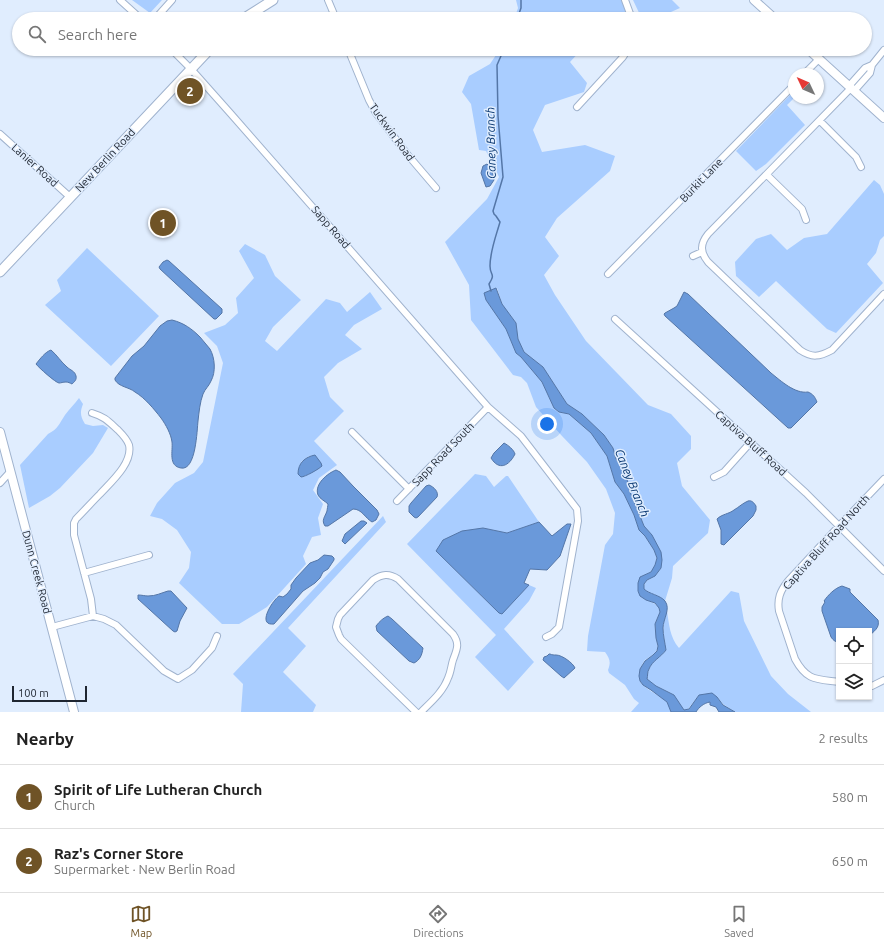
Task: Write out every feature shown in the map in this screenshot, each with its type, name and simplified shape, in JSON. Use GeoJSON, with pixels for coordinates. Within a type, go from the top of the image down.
{"type":"FeatureCollection","features":[{"type":"Feature","properties":{"kind":"main road"},"geometry":{"type":"LineString","coordinates":[[254,12],[273,0]]}},
{"type":"Feature","properties":{"kind":"main road","name":"New Berlin Road"},"geometry":{"type":"LineString","coordinates":[[0,272],[203,56]]}},
{"type":"Feature","properties":{"kind":"street"},"geometry":{"type":"LineString","coordinates":[[120,0],[133,12]]}},
{"type":"Feature","properties":{"kind":"street"},"geometry":{"type":"LineString","coordinates":[[161,12],[172,0]]}},
{"type":"Feature","properties":{"kind":"street"},"geometry":{"type":"LineString","coordinates":[[328,0],[333,12]]}},
{"type":"Feature","properties":{"kind":"street"},"geometry":{"type":"LineString","coordinates":[[625,0],[629,12]]}},
{"type":"Feature","properties":{"kind":"street"},"geometry":{"type":"LineString","coordinates":[[754,0],[767,12]]}},
{"type":"Feature","properties":{"kind":"street"},"geometry":{"type":"LineString","coordinates":[[884,50],[872,65],[870,73],[851,88],[708,234],[702,245],[704,258],[800,350],[811,356],[825,354],[832,350],[884,294]]}},
{"type":"Feature","properties":{"kind":"street","name":"Sapp Road"},"geometry":{"type":"LineString","coordinates":[[178,56],[488,407],[521,436],[577,509],[578,521],[559,627],[552,634],[546,637]]}},
{"type":"Feature","properties":{"kind":"street","name":"Tuckwin Road"},"geometry":{"type":"LineString","coordinates":[[351,56],[376,113],[407,154],[436,188]]}},
{"type":"Feature","properties":{"kind":"street"},"geometry":{"type":"LineString","coordinates":[[577,107],[624,56]]}},
{"type":"Feature","properties":{"kind":"street"},"geometry":{"type":"LineString","coordinates":[[816,56],[884,118]]}},
{"type":"Feature","properties":{"kind":"street"},"geometry":{"type":"LineString","coordinates":[[810,68],[819,59]]}},
{"type":"Feature","properties":{"kind":"street","name":"Burkit Lane"},"geometry":{"type":"LineString","coordinates":[[608,274],[788,91]]}},
{"type":"Feature","properties":{"kind":"street"},"geometry":{"type":"LineString","coordinates":[[820,121],[856,156],[861,167]]}},
{"type":"Feature","properties":{"kind":"street","name":"Lanier Road"},"geometry":{"type":"LineString","coordinates":[[0,134],[70,197]]}},
{"type":"Feature","properties":{"kind":"street"},"geometry":{"type":"LineString","coordinates":[[767,175],[802,209],[806,220]]}},
{"type":"Feature","properties":{"kind":"street"},"geometry":{"type":"LineString","coordinates":[[693,256],[702,252]]}},
{"type":"Feature","properties":{"kind":"street","name":"Captiva Bluff Road"},"geometry":{"type":"LineString","coordinates":[[615,319],[806,493],[884,571]]}},
{"type":"Feature","properties":{"kind":"street","name":"Sapp Road South"},"geometry":{"type":"LineString","coordinates":[[397,501],[488,407]]}},
{"type":"Feature","properties":{"kind":"street"},"geometry":{"type":"LineString","coordinates":[[92,413],[106,419],[122,434],[129,445],[129,453],[126,461],[117,475],[74,523],[74,535],[93,616]]}},
{"type":"Feature","properties":{"kind":"street","name":"Dunn Creek Road"},"geometry":{"type":"LineString","coordinates":[[0,432],[74,712]]}},
{"type":"Feature","properties":{"kind":"street"},"geometry":{"type":"LineString","coordinates":[[352,432],[409,489]]}},
{"type":"Feature","properties":{"kind":"street"},"geometry":{"type":"LineString","coordinates":[[714,477],[724,472],[750,443]]}},
{"type":"Feature","properties":{"kind":"street"},"geometry":{"type":"LineString","coordinates":[[0,483],[10,472]]}},
{"type":"Feature","properties":{"kind":"street","name":"Captiva Bluff Road North"},"geometry":{"type":"LineString","coordinates":[[836,682],[815,678],[802,670],[795,659],[779,611],[779,597],[782,588],[839,526],[881,487],[884,479]]}},
{"type":"Feature","properties":{"kind":"street"},"geometry":{"type":"LineString","coordinates":[[84,573],[148,556]]}},
{"type":"Feature","properties":{"kind":"street"},"geometry":{"type":"LineString","coordinates":[[416,712],[341,639],[333,628],[346,609],[373,580],[386,572],[398,579],[454,634],[458,642],[457,652],[445,685],[421,712]]}},
{"type":"Feature","properties":{"kind":"street"},"geometry":{"type":"LineString","coordinates":[[52,627],[93,616],[104,619],[116,625],[164,671],[178,680],[192,670],[212,648],[217,636]]}},
{"type":"Feature","properties":{"kind":"street"},"geometry":{"type":"LineString","coordinates":[[872,686],[884,680]]}},
{"type":"Feature","properties":{"kind":"shaded area"},"geometry":{"type":"Polygon","coordinates":[[[132,0],[162,0],[151,12],[149,12],[132,0]]]}},
{"type":"Feature","properties":{"kind":"shaded area"},"geometry":{"type":"Polygon","coordinates":[[[516,0],[621,0],[626,12],[517,12],[518,8],[516,0]]]}},
{"type":"Feature","properties":{"kind":"shaded area"},"geometry":{"type":"Polygon","coordinates":[[[633,0],[672,0],[680,8],[671,12],[639,12],[633,0]]]}},
{"type":"Feature","properties":{"kind":"shaded area"},"geometry":{"type":"Polygon","coordinates":[[[495,56],[576,56],[570,62],[587,83],[584,92],[545,105],[533,130],[542,152],[585,145],[615,156],[610,171],[557,218],[545,237],[559,256],[544,275],[555,295],[586,341],[648,405],[671,414],[691,436],[691,449],[677,463],[682,486],[710,520],[708,533],[673,566],[672,578],[665,601],[644,589],[646,582],[661,568],[652,535],[644,526],[630,492],[625,470],[616,459],[613,448],[604,435],[582,414],[567,404],[543,367],[524,352],[518,339],[516,323],[502,304],[497,288],[486,300],[506,329],[516,353],[542,382],[554,408],[559,412],[569,414],[591,433],[607,456],[615,482],[624,494],[639,530],[654,550],[657,558],[655,565],[651,572],[640,577],[638,589],[642,597],[660,608],[660,614],[655,626],[657,650],[645,660],[640,670],[639,679],[644,686],[666,701],[671,712],[631,712],[639,703],[634,699],[625,685],[609,673],[608,670],[610,661],[605,652],[587,651],[588,636],[605,545],[613,534],[615,513],[606,489],[587,462],[536,407],[527,383],[521,377],[513,375],[471,320],[469,285],[445,242],[487,199],[499,177],[486,151],[479,150],[471,104],[462,92],[469,76],[490,64],[495,56]]]}},
{"type":"Feature","properties":{"kind":"shaded area"},"geometry":{"type":"Polygon","coordinates":[[[788,97],[787,105],[805,125],[766,164],[756,171],[736,151],[788,97]]]}},
{"type":"Feature","properties":{"kind":"shaded area"},"geometry":{"type":"Polygon","coordinates":[[[487,164],[493,173],[494,180],[490,186],[486,187],[481,173],[483,166],[487,164]]]}},
{"type":"Feature","properties":{"kind":"shaded area"},"geometry":{"type":"Polygon","coordinates":[[[874,180],[880,185],[884,194],[884,236],[880,240],[876,253],[867,264],[883,283],[836,333],[827,329],[776,281],[759,297],[736,276],[735,262],[756,239],[771,234],[787,250],[804,238],[827,234],[874,180]]]}},
{"type":"Feature","properties":{"kind":"shaded area"},"geometry":{"type":"Polygon","coordinates":[[[245,244],[265,255],[275,276],[301,300],[273,327],[265,341],[277,351],[326,299],[340,303],[347,312],[370,292],[382,309],[354,325],[345,335],[362,349],[338,363],[324,377],[330,397],[344,411],[314,441],[337,465],[319,478],[313,490],[323,504],[318,518],[321,535],[312,537],[303,556],[306,564],[267,607],[239,624],[222,624],[179,583],[189,568],[191,552],[177,530],[162,519],[150,516],[157,503],[175,483],[194,473],[203,462],[223,363],[217,346],[204,333],[225,325],[238,313],[236,298],[254,278],[239,251],[245,244]],[[309,456],[301,462],[304,477],[320,468],[315,456],[309,456]]]}},
{"type":"Feature","properties":{"kind":"shaded area"},"geometry":{"type":"Polygon","coordinates":[[[87,248],[159,316],[111,366],[45,305],[61,291],[57,280],[87,248]]]}},
{"type":"Feature","properties":{"kind":"shaded area"},"geometry":{"type":"Polygon","coordinates":[[[167,260],[222,309],[222,313],[216,319],[214,319],[160,269],[159,267],[167,260]]]}},
{"type":"Feature","properties":{"kind":"shaded area","name":"Caney Branch"},"geometry":{"type":"Polygon","coordinates":[[[496,288],[502,304],[516,323],[518,339],[524,352],[543,367],[567,404],[582,414],[604,435],[613,448],[616,459],[625,470],[630,492],[644,526],[652,535],[661,552],[661,568],[655,576],[647,580],[644,584],[644,589],[663,599],[667,604],[667,611],[663,625],[666,650],[650,666],[647,679],[656,686],[674,695],[684,710],[689,709],[699,695],[712,693],[723,705],[735,712],[719,712],[716,707],[710,705],[710,702],[699,708],[696,712],[671,712],[667,702],[643,685],[640,681],[640,669],[645,661],[657,651],[658,646],[655,624],[660,612],[655,603],[640,596],[638,591],[638,583],[640,577],[651,572],[657,558],[645,536],[639,530],[624,494],[615,482],[607,456],[591,433],[569,414],[559,412],[554,408],[542,382],[516,353],[506,329],[486,300],[484,293],[496,288]]]}},
{"type":"Feature","properties":{"kind":"shaded area"},"geometry":{"type":"Polygon","coordinates":[[[684,292],[688,294],[779,380],[793,389],[808,392],[814,396],[817,402],[791,428],[788,428],[665,316],[665,313],[677,306],[684,292]]]}},
{"type":"Feature","properties":{"kind":"shaded area"},"geometry":{"type":"Polygon","coordinates":[[[172,320],[188,327],[200,337],[210,349],[214,365],[213,377],[201,400],[193,457],[186,467],[181,468],[174,464],[172,458],[171,439],[161,418],[142,397],[133,390],[119,384],[115,380],[132,356],[144,346],[160,326],[167,321],[172,320]]]}},
{"type":"Feature","properties":{"kind":"shaded area"},"geometry":{"type":"Polygon","coordinates":[[[51,350],[75,373],[76,379],[72,384],[67,382],[57,382],[36,364],[51,350]]]}},
{"type":"Feature","properties":{"kind":"shaded area"},"geometry":{"type":"Polygon","coordinates":[[[79,398],[83,404],[81,414],[85,424],[93,426],[103,425],[108,428],[93,453],[60,488],[50,496],[29,508],[20,465],[48,434],[60,424],[79,398]]]}},
{"type":"Feature","properties":{"kind":"shaded area"},"geometry":{"type":"Polygon","coordinates":[[[504,443],[511,448],[515,454],[510,462],[501,466],[497,465],[491,458],[504,443]]]}},
{"type":"Feature","properties":{"kind":"shaded area"},"geometry":{"type":"Polygon","coordinates":[[[315,455],[322,466],[312,473],[301,477],[298,474],[299,467],[305,459],[315,455]]]}},
{"type":"Feature","properties":{"kind":"shaded area"},"geometry":{"type":"Polygon","coordinates":[[[336,470],[340,472],[377,510],[379,514],[376,520],[372,522],[359,510],[353,509],[328,526],[325,526],[323,520],[328,504],[321,499],[317,491],[322,480],[336,470]]]}},
{"type":"Feature","properties":{"kind":"shaded area"},"geometry":{"type":"Polygon","coordinates":[[[475,474],[486,476],[494,487],[506,476],[508,476],[539,522],[507,533],[483,528],[436,551],[499,613],[502,613],[529,585],[536,588],[529,601],[504,629],[534,662],[508,691],[475,657],[496,635],[407,544],[475,474]]]}},
{"type":"Feature","properties":{"kind":"shaded area"},"geometry":{"type":"Polygon","coordinates":[[[429,485],[436,490],[437,497],[416,518],[409,512],[409,506],[426,486],[429,485]]]}},
{"type":"Feature","properties":{"kind":"shaded area"},"geometry":{"type":"Polygon","coordinates":[[[748,501],[752,501],[756,506],[753,516],[724,545],[721,544],[721,530],[717,519],[748,501]]]}},
{"type":"Feature","properties":{"kind":"shaded area"},"geometry":{"type":"Polygon","coordinates":[[[383,516],[386,522],[288,628],[306,646],[283,672],[316,705],[313,712],[241,712],[243,684],[233,674],[383,516]]]}},
{"type":"Feature","properties":{"kind":"shaded area"},"geometry":{"type":"Polygon","coordinates":[[[361,521],[367,523],[345,544],[342,541],[345,534],[361,521]]]}},
{"type":"Feature","properties":{"kind":"shaded area"},"geometry":{"type":"Polygon","coordinates":[[[539,522],[552,536],[567,524],[571,524],[560,556],[547,570],[530,569],[524,583],[529,585],[502,614],[499,613],[436,551],[443,540],[462,531],[483,528],[507,533],[539,522]]]}},
{"type":"Feature","properties":{"kind":"shaded area"},"geometry":{"type":"Polygon","coordinates":[[[324,555],[332,556],[334,558],[328,569],[323,572],[315,583],[303,591],[274,624],[269,624],[266,621],[266,617],[276,598],[279,596],[283,597],[287,594],[296,578],[310,563],[318,560],[324,555]]]}},
{"type":"Feature","properties":{"kind":"shaded area"},"geometry":{"type":"Polygon","coordinates":[[[842,586],[850,589],[850,592],[878,620],[877,627],[872,634],[872,628],[836,628],[836,642],[834,641],[831,637],[822,607],[825,602],[824,601],[837,588],[842,586]]]}},
{"type":"Feature","properties":{"kind":"shaded area"},"geometry":{"type":"Polygon","coordinates":[[[171,591],[187,608],[180,621],[177,631],[175,632],[138,599],[138,595],[151,596],[171,591]]]}},
{"type":"Feature","properties":{"kind":"shaded area"},"geometry":{"type":"Polygon","coordinates":[[[731,591],[739,593],[744,621],[771,676],[788,694],[811,712],[735,712],[723,704],[717,697],[699,695],[688,709],[684,710],[674,695],[656,686],[647,679],[650,666],[666,650],[664,626],[667,611],[669,626],[679,648],[731,591]]]}},
{"type":"Feature","properties":{"kind":"shaded area"},"geometry":{"type":"Polygon","coordinates":[[[388,616],[423,648],[420,657],[414,663],[409,661],[377,631],[376,626],[388,616]]]}},
{"type":"Feature","properties":{"kind":"shaded area"},"geometry":{"type":"Polygon","coordinates":[[[549,654],[558,655],[564,658],[575,668],[564,678],[543,660],[544,657],[549,654]]]}},
{"type":"Feature","properties":{"kind":"waterway","name":"Caney Branch"},"geometry":{"type":"LineString","coordinates":[[520,12],[521,0]]}},
{"type":"Feature","properties":{"kind":"waterway","name":"Caney Branch"},"geometry":{"type":"LineString","coordinates":[[491,291],[489,284],[492,276],[490,260],[500,222],[493,211],[503,177],[498,116],[497,65],[501,56]]}},
{"type":"Feature","properties":{"kind":"place","name":"Raz's Corner Store"},"geometry":{"type":"Point","coordinates":[190,91]}},
{"type":"Feature","properties":{"kind":"place","name":"Spirit of Life Lutheran Church"},"geometry":{"type":"Point","coordinates":[163,223]}}]}
